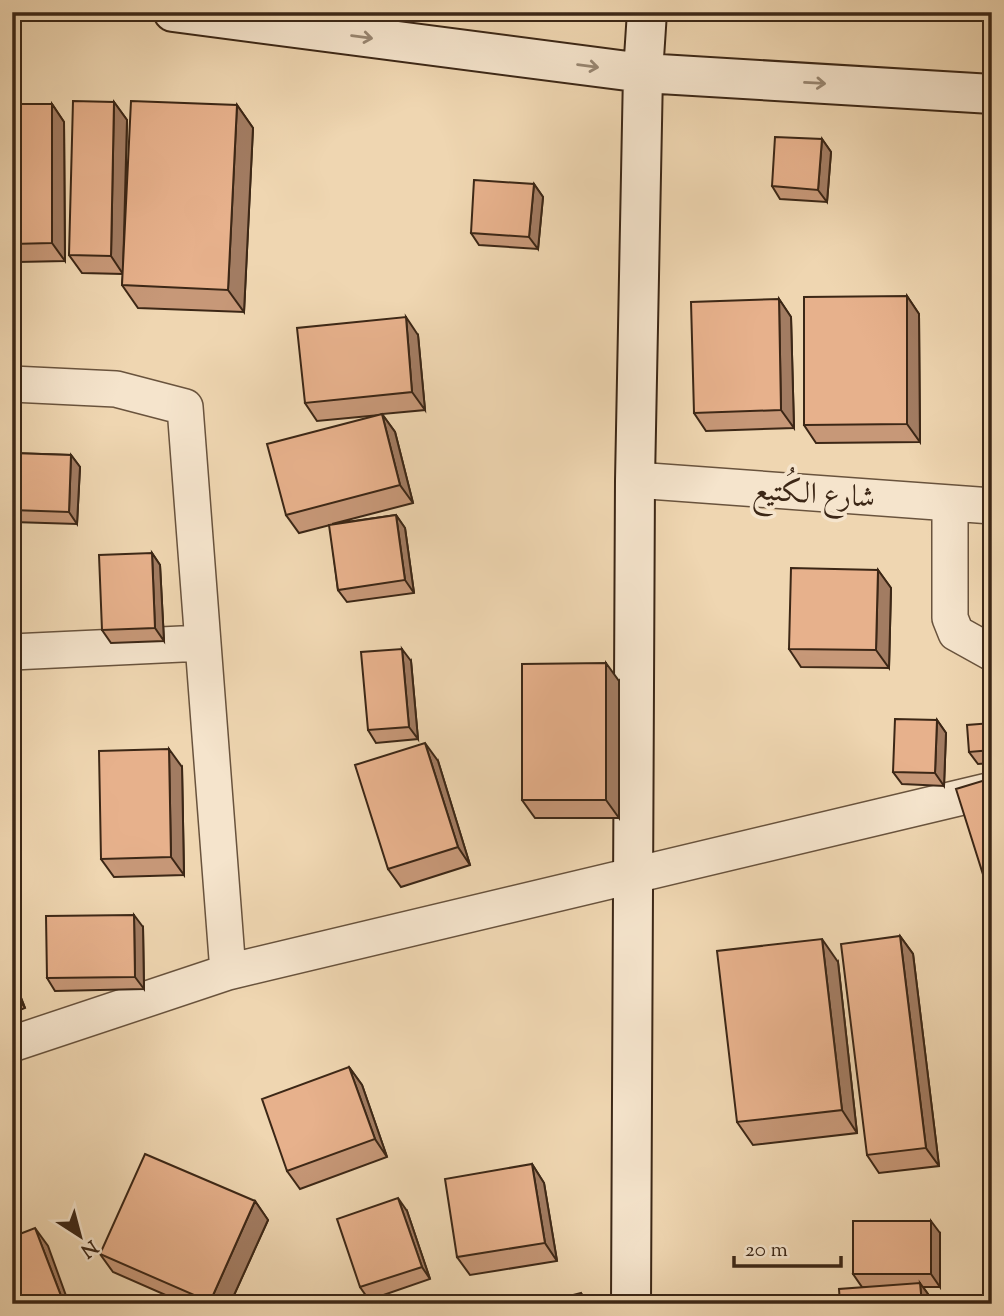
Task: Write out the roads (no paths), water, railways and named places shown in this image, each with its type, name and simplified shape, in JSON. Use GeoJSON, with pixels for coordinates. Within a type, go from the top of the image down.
{"type":"FeatureCollection","features":[{"type":"Feature","properties":{"kind":"street"},"geometry":{"type":"LineString","coordinates":[[173,12],[643,73],[992,94]]}},
{"type":"Feature","properties":{"kind":"street"},"geometry":{"type":"LineString","coordinates":[[631,1304],[635,480],[643,73],[647,12]]}},
{"type":"Feature","properties":{"kind":"street"},"geometry":{"type":"LineString","coordinates":[[12,384],[116,389],[186,407],[228,971]]}},
{"type":"Feature","properties":{"kind":"street","name":"شارع الكُتيع"},"geometry":{"type":"LineString","coordinates":[[635,480],[992,506]]}},
{"type":"Feature","properties":{"kind":"street"},"geometry":{"type":"LineString","coordinates":[[950,503],[950,618],[956,633],[992,653]]}},
{"type":"Feature","properties":{"kind":"street"},"geometry":{"type":"LineString","coordinates":[[12,652],[203,643]]}},
{"type":"Feature","properties":{"kind":"street"},"geometry":{"type":"LineString","coordinates":[[12,1044],[228,971],[992,790]]}}]}
